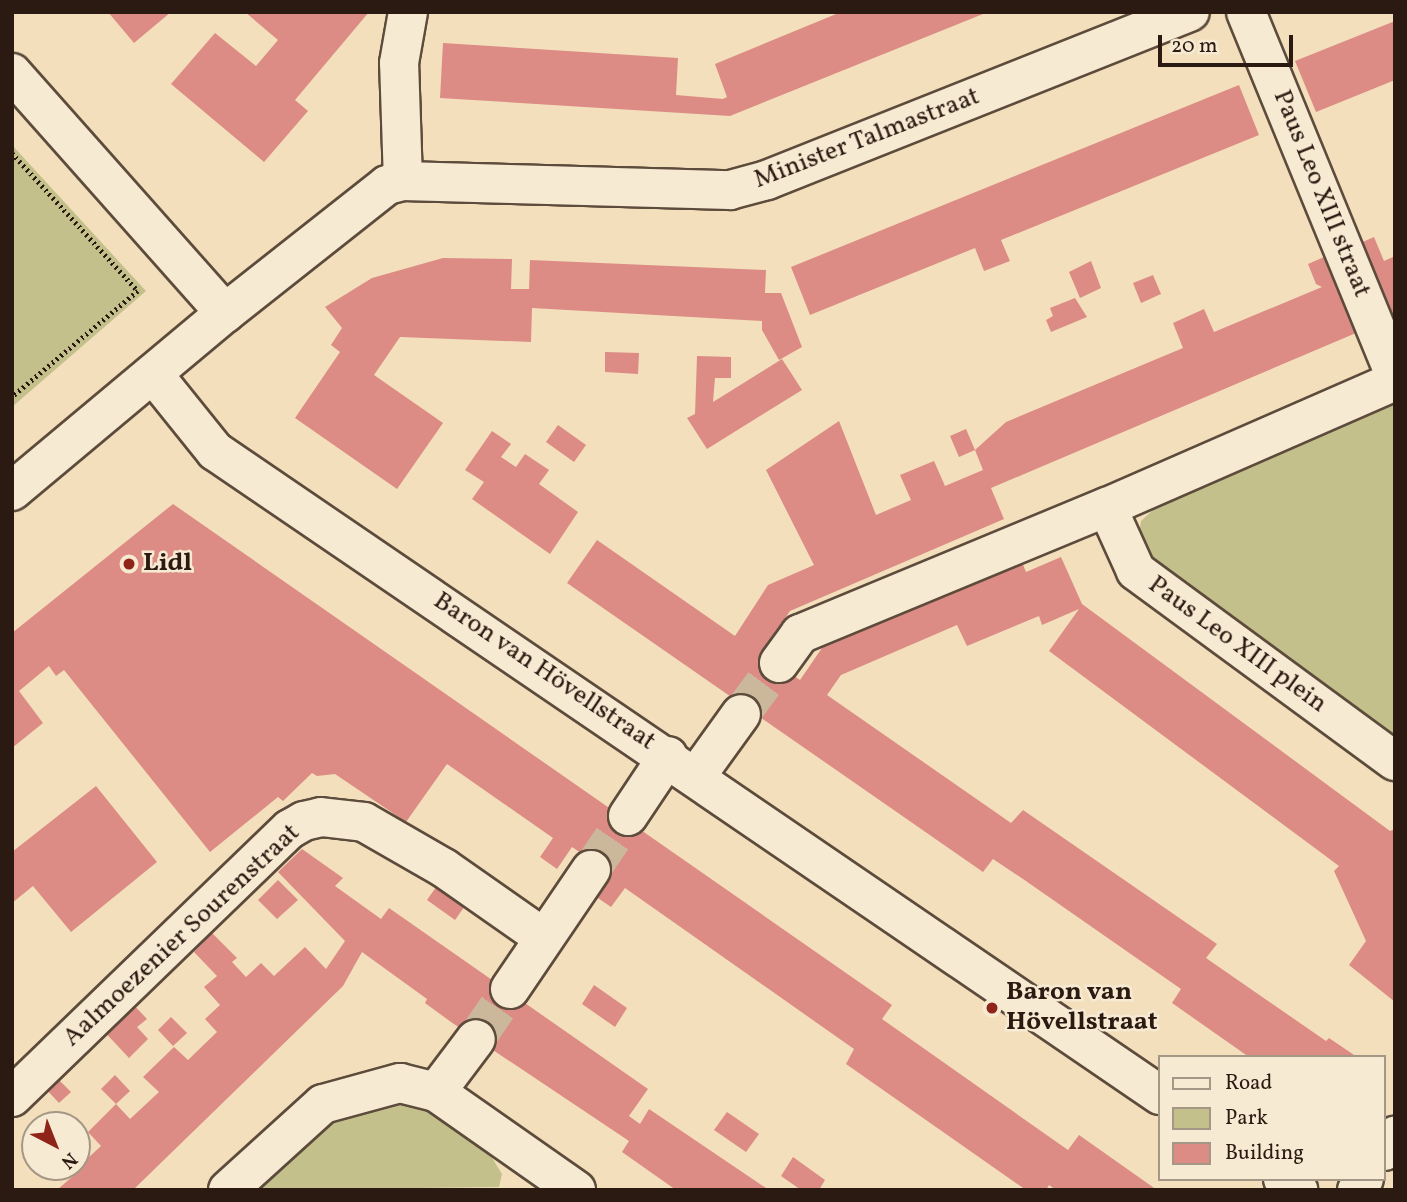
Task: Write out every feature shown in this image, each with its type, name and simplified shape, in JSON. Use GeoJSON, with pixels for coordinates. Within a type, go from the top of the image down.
{"type":"FeatureCollection","features":[{"type":"Feature","properties":{"kind":"street"},"geometry":{"type":"LineString","coordinates":[[12,491],[375,192],[403,181],[399,63],[408,12]]}},
{"type":"Feature","properties":{"kind":"street","name":"Minister Talmastraat"},"geometry":{"type":"LineString","coordinates":[[403,181],[730,190],[767,180],[1190,12]]}},
{"type":"Feature","properties":{"kind":"street","name":"Paus Leo XIII straat"},"geometry":{"type":"LineString","coordinates":[[1246,12],[1395,379]]}},
{"type":"Feature","properties":{"kind":"street"},"geometry":{"type":"LineString","coordinates":[[12,73],[225,313]]}},
{"type":"Feature","properties":{"kind":"street","name":"Baron van Hövellstraat"},"geometry":{"type":"LineString","coordinates":[[153,373],[215,450],[682,766],[1158,1094]]}},
{"type":"Feature","properties":{"kind":"street"},"geometry":{"type":"LineString","coordinates":[[779,663],[800,634],[1107,508],[1395,379]]}},
{"type":"Feature","properties":{"kind":"street","name":"Paus Leo XIII plein"},"geometry":{"type":"LineString","coordinates":[[1107,508],[1136,572],[1395,761]]}},
{"type":"Feature","properties":{"kind":"street"},"geometry":{"type":"LineString","coordinates":[[628,816],[741,714]]}},
{"type":"Feature","properties":{"kind":"street","name":"Aalmoezenier Sourenstraat"},"geometry":{"type":"LineString","coordinates":[[12,1097],[290,829],[304,821],[321,817],[364,822],[444,868],[544,938]]}},
{"type":"Feature","properties":{"kind":"street"},"geometry":{"type":"LineString","coordinates":[[510,989],[591,870]]}},
{"type":"Feature","properties":{"kind":"street"},"geometry":{"type":"LineString","coordinates":[[436,1092],[475,1039]]}},
{"type":"Feature","properties":{"kind":"street"},"geometry":{"type":"LineString","coordinates":[[228,1190],[323,1104],[400,1083],[436,1092],[548,1183]]}},
{"type":"Feature","properties":{"kind":"path"},"geometry":{"type":"LineString","coordinates":[[12,153],[138,291],[12,397]]}},
{"type":"Feature","properties":{"kind":"green space"},"geometry":{"type":"Polygon","coordinates":[[[12,145],[146,291],[12,407],[12,145]]]}},
{"type":"Feature","properties":{"kind":"green space"},"geometry":{"type":"Polygon","coordinates":[[[1395,393],[1395,749],[1148,563],[1139,535],[1141,521],[1154,509],[1395,393]]]}},
{"type":"Feature","properties":{"kind":"green space"},"geometry":{"type":"Polygon","coordinates":[[[403,1099],[422,1104],[486,1148],[502,1174],[499,1187],[251,1190],[335,1118],[403,1099]]]}},
{"type":"Feature","properties":{"kind":"building"},"geometry":{"type":"Polygon","coordinates":[[[108,12],[171,12],[134,43],[108,12]]]}},
{"type":"Feature","properties":{"kind":"building"},"geometry":{"type":"Polygon","coordinates":[[[245,12],[369,12],[295,100],[308,111],[264,162],[171,84],[215,33],[256,66],[278,40],[245,12]]]}},
{"type":"Feature","properties":{"kind":"building"},"geometry":{"type":"Polygon","coordinates":[[[841,12],[988,12],[730,116],[440,98],[443,43],[678,58],[676,95],[723,99],[727,97],[715,64],[841,12]]]}},
{"type":"Feature","properties":{"kind":"building"},"geometry":{"type":"Polygon","coordinates":[[[1395,21],[1395,80],[1316,112],[1295,61],[1395,21]]]}},
{"type":"Feature","properties":{"kind":"building"},"geometry":{"type":"Polygon","coordinates":[[[1239,85],[1259,135],[1001,240],[1010,261],[984,271],[975,248],[810,315],[791,267],[1239,85]]]}},
{"type":"Feature","properties":{"kind":"building"},"geometry":{"type":"Polygon","coordinates":[[[1374,237],[1384,261],[1395,256],[1395,317],[1387,320],[1356,245],[1374,237]]]}},
{"type":"Feature","properties":{"kind":"building"},"geometry":{"type":"Polygon","coordinates":[[[1324,257],[1356,333],[991,488],[1004,519],[790,611],[761,653],[800,680],[822,648],[1022,562],[1026,572],[1061,557],[1082,604],[1390,831],[1395,829],[1395,1002],[1349,965],[1366,941],[1334,871],[1339,866],[1049,651],[1079,609],[1042,625],[1039,616],[967,646],[957,625],[841,675],[827,695],[1011,823],[1023,810],[1217,944],[1206,958],[1326,1041],[1329,1038],[1354,1055],[1246,1055],[1172,1003],[1181,989],[1023,879],[993,859],[983,872],[567,583],[597,540],[735,636],[768,585],[814,565],[766,470],[839,421],[876,515],[911,500],[900,475],[934,461],[945,486],[983,470],[975,450],[1006,422],[1183,348],[1173,323],[1204,309],[1214,332],[1322,287],[1316,284],[1308,264],[1324,257]]]}},
{"type":"Feature","properties":{"kind":"building"},"geometry":{"type":"Polygon","coordinates":[[[443,258],[512,259],[511,289],[529,289],[530,260],[766,270],[765,293],[781,293],[802,347],[779,360],[762,330],[762,321],[532,308],[531,342],[400,337],[374,375],[443,423],[397,489],[295,418],[340,352],[331,345],[342,328],[325,307],[372,278],[443,258]]]}},
{"type":"Feature","properties":{"kind":"building"},"geometry":{"type":"Polygon","coordinates":[[[1091,261],[1101,288],[1080,298],[1069,272],[1091,261]]]}},
{"type":"Feature","properties":{"kind":"building"},"geometry":{"type":"Polygon","coordinates":[[[1153,275],[1161,294],[1141,303],[1133,283],[1153,275]]]}},
{"type":"Feature","properties":{"kind":"building"},"geometry":{"type":"Polygon","coordinates":[[[1075,298],[1087,317],[1051,332],[1046,320],[1053,316],[1050,308],[1075,298]]]}},
{"type":"Feature","properties":{"kind":"building"},"geometry":{"type":"Polygon","coordinates":[[[605,352],[639,353],[638,374],[605,372],[605,352]]]}},
{"type":"Feature","properties":{"kind":"building"},"geometry":{"type":"Polygon","coordinates":[[[697,356],[731,357],[731,378],[715,378],[713,402],[782,359],[802,390],[707,449],[687,418],[695,414],[697,356]]]}},
{"type":"Feature","properties":{"kind":"building"},"geometry":{"type":"Polygon","coordinates":[[[558,425],[586,445],[574,462],[546,442],[558,425]]]}},
{"type":"Feature","properties":{"kind":"building"},"geometry":{"type":"Polygon","coordinates":[[[966,429],[975,450],[959,457],[950,436],[966,429]]]}},
{"type":"Feature","properties":{"kind":"building"},"geometry":{"type":"Polygon","coordinates":[[[492,431],[511,444],[501,457],[516,467],[525,454],[549,470],[539,484],[578,512],[550,554],[472,499],[484,482],[465,470],[492,431]]]}},
{"type":"Feature","properties":{"kind":"building"},"geometry":{"type":"Polygon","coordinates":[[[173,504],[892,1005],[882,1019],[1068,1150],[1079,1135],[1157,1190],[1056,1190],[1049,1185],[1046,1190],[1026,1190],[846,1064],[854,1049],[625,888],[611,907],[595,896],[610,874],[578,851],[572,847],[557,869],[540,857],[553,838],[447,764],[406,822],[335,774],[317,776],[312,773],[283,801],[278,797],[210,852],[64,670],[56,676],[49,666],[19,691],[43,723],[12,748],[12,633],[173,504]]]}},
{"type":"Feature","properties":{"kind":"building"},"geometry":{"type":"Polygon","coordinates":[[[96,786],[157,862],[71,932],[33,886],[12,903],[12,852],[96,786]]]}},
{"type":"Feature","properties":{"kind":"building"},"geometry":{"type":"Polygon","coordinates":[[[302,849],[343,878],[335,886],[381,919],[389,908],[648,1089],[629,1116],[640,1124],[649,1109],[769,1190],[676,1190],[622,1152],[629,1141],[451,1022],[425,1003],[427,999],[362,952],[343,986],[133,1190],[57,1190],[67,1181],[91,1181],[91,1155],[101,1146],[91,1135],[91,1129],[116,1104],[130,1119],[159,1092],[143,1077],[174,1047],[188,1060],[217,1032],[205,1019],[220,1005],[204,987],[217,976],[194,952],[212,933],[237,958],[232,962],[246,977],[261,963],[274,976],[305,947],[326,969],[345,941],[278,872],[302,849]]]}},
{"type":"Feature","properties":{"kind":"building"},"geometry":{"type":"Polygon","coordinates":[[[278,880],[298,900],[277,919],[258,900],[278,880]]]}},
{"type":"Feature","properties":{"kind":"building"},"geometry":{"type":"Polygon","coordinates":[[[439,883],[467,903],[455,920],[427,900],[439,883]]]}},
{"type":"Feature","properties":{"kind":"building"},"geometry":{"type":"Polygon","coordinates":[[[594,985],[627,1008],[615,1027],[582,1004],[594,985]]]}},
{"type":"Feature","properties":{"kind":"building"},"geometry":{"type":"Polygon","coordinates":[[[129,1000],[147,1019],[137,1027],[148,1039],[129,1058],[100,1027],[129,1000]]]}},
{"type":"Feature","properties":{"kind":"building"},"geometry":{"type":"Polygon","coordinates":[[[171,1017],[187,1033],[173,1046],[158,1030],[171,1017]]]}},
{"type":"Feature","properties":{"kind":"building"},"geometry":{"type":"Polygon","coordinates":[[[115,1075],[130,1091],[116,1104],[101,1089],[115,1075]]]}},
{"type":"Feature","properties":{"kind":"building"},"geometry":{"type":"Polygon","coordinates":[[[55,1076],[71,1092],[59,1103],[44,1087],[55,1076]]]}},
{"type":"Feature","properties":{"kind":"building"},"geometry":{"type":"Polygon","coordinates":[[[727,1112],[759,1134],[746,1152],[714,1130],[727,1112]]]}},
{"type":"Feature","properties":{"kind":"building"},"geometry":{"type":"Polygon","coordinates":[[[793,1157],[825,1180],[819,1190],[801,1190],[781,1176],[793,1157]]]}},
{"type":"Feature","properties":{"kind":"tunnel"},"geometry":{"type":"LineString","coordinates":[[741,714],[779,663]]}},
{"type":"Feature","properties":{"kind":"tunnel"},"geometry":{"type":"LineString","coordinates":[[591,870],[628,816]]}},
{"type":"Feature","properties":{"kind":"tunnel"},"geometry":{"type":"LineString","coordinates":[[476,1039],[510,989]]}},
{"type":"Feature","properties":{"kind":"place","name":"Lidl"},"geometry":{"type":"Point","coordinates":[129,564]}},
{"type":"Feature","properties":{"kind":"place","name":"Baron van Hövellstraat"},"geometry":{"type":"Point","coordinates":[992,1008]}}]}
